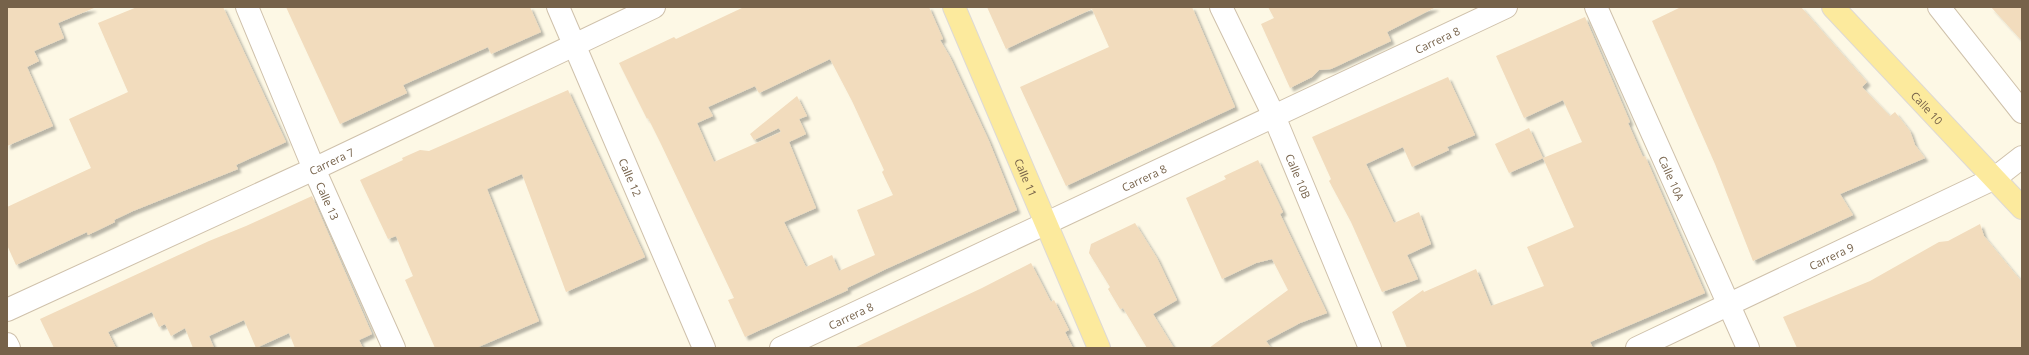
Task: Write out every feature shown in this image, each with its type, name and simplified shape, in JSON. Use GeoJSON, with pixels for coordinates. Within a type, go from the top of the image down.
{"type":"FeatureCollection","features":[{"type":"Feature","properties":{"kind":"main road","name":"Calle 11"},"geometry":{"type":"LineString","coordinates":[[954,7],[1099,348]]}},
{"type":"Feature","properties":{"kind":"main road","name":"Calle 10"},"geometry":{"type":"LineString","coordinates":[[1833,7],[2022,208]]}},
{"type":"Feature","properties":{"kind":"street","name":"Calle 13"},"geometry":{"type":"LineString","coordinates":[[247,7],[314,169],[394,348]]}},
{"type":"Feature","properties":{"kind":"street","name":"Calle 12"},"geometry":{"type":"LineString","coordinates":[[558,7],[704,348]]}},
{"type":"Feature","properties":{"kind":"street","name":"Carrera 7"},"geometry":{"type":"LineString","coordinates":[[7,310],[314,169],[654,7]]}},
{"type":"Feature","properties":{"kind":"street","name":"Calle 10B"},"geometry":{"type":"LineString","coordinates":[[1221,7],[1274,116],[1370,348]]}},
{"type":"Feature","properties":{"kind":"street","name":"Carrera 8"},"geometry":{"type":"LineString","coordinates":[[781,348],[1045,222],[1506,7]]}},
{"type":"Feature","properties":{"kind":"street","name":"Calle 10A"},"geometry":{"type":"LineString","coordinates":[[1596,7],[1748,348]]}},
{"type":"Feature","properties":{"kind":"street"},"geometry":{"type":"LineString","coordinates":[[1939,7],[2022,112]]}},
{"type":"Feature","properties":{"kind":"street","name":"Carrera 9"},"geometry":{"type":"LineString","coordinates":[[1637,348],[1730,306],[1995,178],[2022,157]]}},
{"type":"Feature","properties":{"kind":"street"},"geometry":{"type":"LineString","coordinates":[[7,344],[9,348]]}},
{"type":"Feature","properties":{"kind":"building"},"geometry":{"type":"Polygon","coordinates":[[[7,7],[94,8],[58,23],[64,38],[34,51],[39,61],[27,67],[53,126],[7,146],[7,7]]]}},
{"type":"Feature","properties":{"kind":"building"},"geometry":{"type":"Polygon","coordinates":[[[137,7],[223,7],[286,142],[236,165],[238,169],[133,211],[114,220],[115,222],[88,235],[87,232],[16,265],[7,245],[7,207],[91,168],[69,119],[128,92],[98,23],[137,7]]]}},
{"type":"Feature","properties":{"kind":"building"},"geometry":{"type":"Polygon","coordinates":[[[286,7],[530,7],[541,32],[491,54],[488,47],[403,85],[407,93],[340,124],[286,7]]]}},
{"type":"Feature","properties":{"kind":"building"},"geometry":{"type":"Polygon","coordinates":[[[744,7],[929,7],[943,39],[940,40],[950,57],[989,141],[1017,210],[886,269],[847,288],[848,290],[745,337],[728,300],[734,298],[660,142],[619,63],[674,37],[676,39],[744,7]],[[830,59],[759,93],[755,86],[708,107],[713,116],[697,123],[714,162],[781,132],[779,128],[754,140],[750,134],[797,96],[807,116],[799,119],[806,134],[789,142],[816,208],[784,222],[806,267],[832,255],[839,271],[875,255],[857,210],[893,195],[882,172],[884,170],[852,101],[830,59]]]}},
{"type":"Feature","properties":{"kind":"building"},"geometry":{"type":"Polygon","coordinates":[[[987,7],[1192,7],[1235,107],[1066,186],[1020,87],[1109,47],[1092,9],[1006,49],[987,7]]]}},
{"type":"Feature","properties":{"kind":"building"},"geometry":{"type":"Polygon","coordinates":[[[1268,7],[1436,7],[1387,32],[1391,41],[1331,69],[1319,70],[1312,77],[1290,88],[1261,24],[1274,18],[1268,7]]]}},
{"type":"Feature","properties":{"kind":"building"},"geometry":{"type":"Polygon","coordinates":[[[1681,7],[1801,7],[1867,82],[1862,87],[1890,116],[1895,112],[1910,131],[1915,145],[1925,158],[1840,194],[1853,215],[1753,261],[1715,164],[1652,21],[1681,7]]]}},
{"type":"Feature","properties":{"kind":"building"},"geometry":{"type":"Polygon","coordinates":[[[1991,7],[2022,7],[2022,41],[1991,7]]]}},
{"type":"Feature","properties":{"kind":"building"},"geometry":{"type":"Polygon","coordinates":[[[1585,17],[1630,122],[1628,123],[1643,157],[1645,156],[1705,293],[1590,342],[1593,348],[1407,348],[1392,312],[1423,290],[1424,292],[1476,269],[1491,306],[1544,286],[1527,247],[1574,227],[1543,158],[1582,142],[1563,100],[1524,118],[1496,56],[1585,17]]]}},
{"type":"Feature","properties":{"kind":"building"},"geometry":{"type":"Polygon","coordinates":[[[1448,77],[1475,135],[1447,147],[1449,150],[1412,167],[1403,147],[1366,164],[1394,223],[1419,212],[1431,244],[1407,255],[1418,279],[1382,292],[1351,222],[1329,181],[1331,179],[1312,137],[1448,77]]]}},
{"type":"Feature","properties":{"kind":"building"},"geometry":{"type":"Polygon","coordinates":[[[568,90],[645,257],[566,292],[522,174],[487,189],[539,321],[476,348],[435,348],[405,280],[413,276],[396,236],[388,239],[360,180],[403,160],[402,158],[420,150],[429,151],[568,90]]]}},
{"type":"Feature","properties":{"kind":"building"},"geometry":{"type":"Polygon","coordinates":[[[1529,128],[1543,158],[1509,173],[1495,144],[1529,128]]]}},
{"type":"Feature","properties":{"kind":"building"},"geometry":{"type":"Polygon","coordinates":[[[1258,160],[1283,212],[1280,214],[1327,313],[1300,323],[1266,341],[1271,348],[1209,348],[1288,290],[1272,259],[1256,263],[1222,279],[1186,198],[1226,179],[1224,176],[1258,160]]]}},
{"type":"Feature","properties":{"kind":"building"},"geometry":{"type":"Polygon","coordinates":[[[312,196],[372,334],[359,340],[363,348],[295,348],[289,333],[256,348],[244,320],[209,336],[214,348],[193,348],[185,328],[171,336],[165,324],[159,327],[152,312],[108,332],[116,348],[54,348],[40,319],[209,241],[312,196]]]}},
{"type":"Feature","properties":{"kind":"building"},"geometry":{"type":"Polygon","coordinates":[[[1135,223],[1157,258],[1177,300],[1153,314],[1174,348],[1147,348],[1123,308],[1120,309],[1108,289],[1110,287],[1089,253],[1091,244],[1135,223]]]}},
{"type":"Feature","properties":{"kind":"building"},"geometry":{"type":"Polygon","coordinates":[[[1980,224],[1984,236],[2022,282],[2022,348],[1797,348],[1783,317],[1870,281],[1939,242],[1948,241],[1980,224]]]}},
{"type":"Feature","properties":{"kind":"building"},"geometry":{"type":"Polygon","coordinates":[[[1031,263],[1051,302],[1054,300],[1069,330],[1065,332],[1073,348],[854,348],[982,288],[1031,263]]]}}]}
